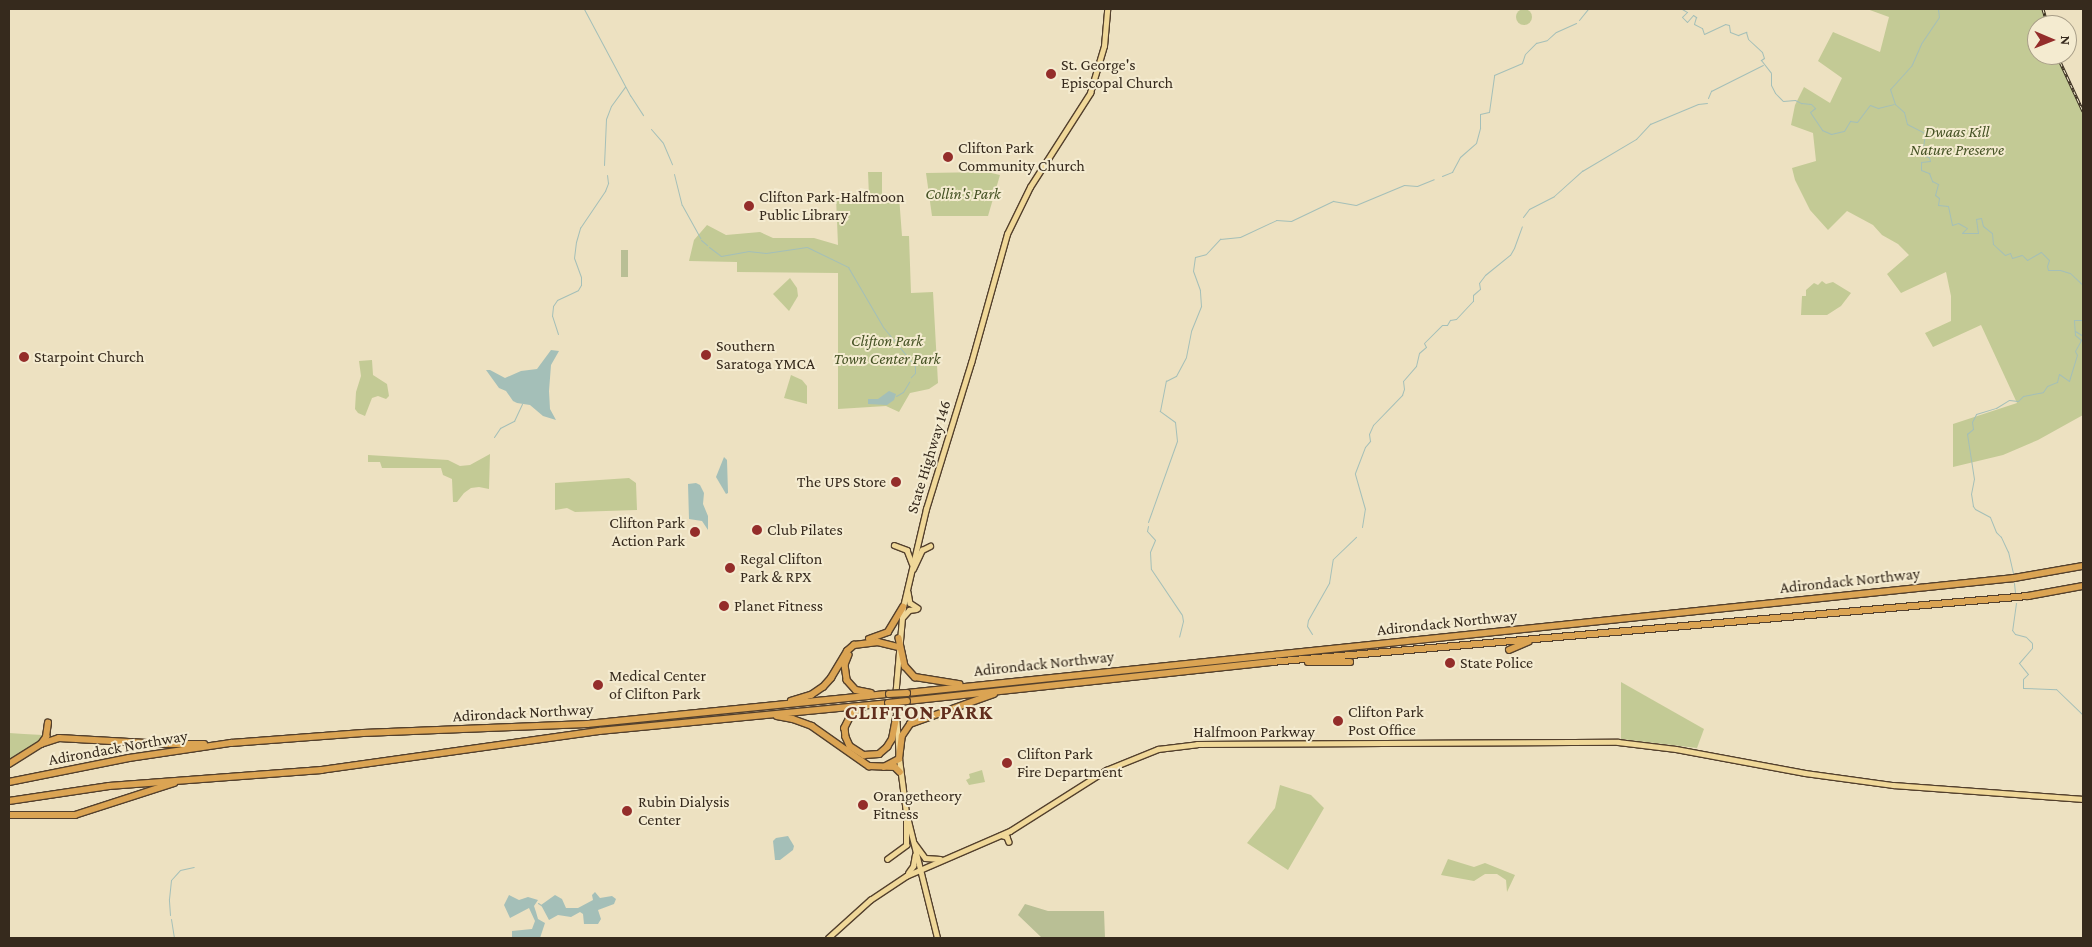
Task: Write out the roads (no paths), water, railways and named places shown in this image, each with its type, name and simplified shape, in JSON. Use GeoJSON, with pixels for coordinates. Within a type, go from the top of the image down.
{"type":"FeatureCollection","features":[{"type":"Feature","properties":{"kind":"highway","name":"Adirondack Northway"},"geometry":{"type":"LineString","coordinates":[[9,782],[136,757],[231,743],[363,733],[588,724],[767,707],[2014,578],[2083,566]]}},
{"type":"Feature","properties":{"kind":"highway","name":"Adirondack Northway"},"geometry":{"type":"LineString","coordinates":[[9,801],[78,790],[186,779],[354,766],[599,731],[762,714],[886,703],[1271,662],[2028,596],[2083,586]]}},
{"type":"Feature","properties":{"kind":"highway"},"geometry":{"type":"LineString","coordinates":[[767,707],[805,697],[823,687],[831,678],[847,651],[854,645],[888,632],[903,607]]}},
{"type":"Feature","properties":{"kind":"highway"},"geometry":{"type":"LineString","coordinates":[[899,638],[905,666],[915,677],[970,686]]}},
{"type":"Feature","properties":{"kind":"highway"},"geometry":{"type":"LineString","coordinates":[[1509,650],[1527,643],[1556,638]]}},
{"type":"Feature","properties":{"kind":"highway"},"geometry":{"type":"LineString","coordinates":[[854,645],[878,642],[898,649]]}},
{"type":"Feature","properties":{"kind":"highway"},"geometry":{"type":"LineString","coordinates":[[878,695],[860,692],[850,684],[844,671],[846,660],[853,650],[863,645],[883,644],[898,649]]}},
{"type":"Feature","properties":{"kind":"highway"},"geometry":{"type":"LineString","coordinates":[[1271,662],[1350,662]]}},
{"type":"Feature","properties":{"kind":"highway"},"geometry":{"type":"LineString","coordinates":[[884,767],[899,759],[902,736],[910,724],[990,694],[1018,688]]}},
{"type":"Feature","properties":{"kind":"highway"},"geometry":{"type":"LineString","coordinates":[[886,703],[864,708],[852,714],[845,728],[850,746],[864,756],[873,756],[882,752],[892,739],[896,718]]}},
{"type":"Feature","properties":{"kind":"highway"},"geometry":{"type":"LineString","coordinates":[[762,714],[800,721],[823,734],[865,764],[895,767],[900,772]]}},
{"type":"Feature","properties":{"kind":"highway"},"geometry":{"type":"LineString","coordinates":[[41,744],[47,735],[48,723]]}},
{"type":"Feature","properties":{"kind":"highway"},"geometry":{"type":"LineString","coordinates":[[9,764],[41,744],[59,738],[164,744],[231,743]]}},
{"type":"Feature","properties":{"kind":"highway"},"geometry":{"type":"LineString","coordinates":[[9,815],[75,815],[186,779]]}},
{"type":"Feature","properties":{"kind":"main road","name":"State Highway 146"},"geometry":{"type":"LineString","coordinates":[[936,938],[906,813],[900,772],[896,718],[898,649],[903,607],[926,509],[971,363],[1006,234],[1023,198],[1090,93],[1104,46],[1106,9]]}},
{"type":"Feature","properties":{"kind":"main road"},"geometry":{"type":"LineString","coordinates":[[894,545],[907,550],[912,565]]}},
{"type":"Feature","properties":{"kind":"main road"},"geometry":{"type":"LineString","coordinates":[[911,572],[922,550],[930,546]]}},
{"type":"Feature","properties":{"kind":"main road"},"geometry":{"type":"LineString","coordinates":[[901,619],[909,610],[918,608],[910,603],[908,587]]}},
{"type":"Feature","properties":{"kind":"main road","name":"Halfmoon Parkway"},"geometry":{"type":"LineString","coordinates":[[828,938],[870,900],[906,876],[1001,835],[1106,770],[1158,749],[1204,743],[1303,745],[1583,742],[1647,745],[1805,773],[1893,784],[2083,799]]}},
{"type":"Feature","properties":{"kind":"main road"},"geometry":{"type":"LineString","coordinates":[[888,859],[906,845],[906,813]]}},
{"type":"Feature","properties":{"kind":"main road"},"geometry":{"type":"LineString","coordinates":[[1001,835],[1007,837],[1009,842]]}},
{"type":"Feature","properties":{"kind":"main road"},"geometry":{"type":"LineString","coordinates":[[912,839],[925,858],[944,859]]}},
{"type":"Feature","properties":{"kind":"main road"},"geometry":{"type":"LineString","coordinates":[[906,876],[913,866],[916,853]]}},
{"type":"Feature","properties":{"kind":"water"},"geometry":{"type":"Polygon","coordinates":[[[551,350],[559,351],[551,365],[549,391],[550,409],[556,420],[543,416],[530,405],[513,401],[506,391],[499,388],[486,370],[490,370],[505,378],[521,371],[537,369],[551,350]]]}},
{"type":"Feature","properties":{"kind":"water"},"geometry":{"type":"Polygon","coordinates":[[[889,391],[896,394],[894,400],[887,405],[868,404],[868,399],[878,399],[889,391]]]}},
{"type":"Feature","properties":{"kind":"water"},"geometry":{"type":"Polygon","coordinates":[[[724,457],[727,460],[728,493],[726,494],[716,477],[724,457]]]}},
{"type":"Feature","properties":{"kind":"water"},"geometry":{"type":"Polygon","coordinates":[[[696,483],[700,485],[704,493],[703,504],[708,516],[708,530],[702,521],[689,519],[688,484],[696,483]]]}},
{"type":"Feature","properties":{"kind":"water"},"geometry":{"type":"Polygon","coordinates":[[[788,836],[794,846],[793,850],[780,860],[775,860],[773,841],[776,838],[788,836]]]}},
{"type":"Feature","properties":{"kind":"water"},"geometry":{"type":"Polygon","coordinates":[[[595,892],[600,898],[612,896],[616,899],[614,904],[598,910],[601,919],[598,924],[584,924],[583,914],[580,912],[571,917],[558,915],[549,920],[541,905],[555,895],[562,899],[566,908],[578,908],[593,900],[592,895],[595,892]]]}},
{"type":"Feature","properties":{"kind":"water"},"geometry":{"type":"Polygon","coordinates":[[[509,895],[519,900],[528,897],[538,900],[534,906],[538,919],[545,923],[540,938],[512,938],[512,931],[532,929],[535,921],[529,908],[510,918],[504,905],[509,895]]]}},
{"type":"Feature","properties":{"kind":"waterway"},"geometry":{"type":"LineString","coordinates":[[584,9],[630,95],[643,115]]}},
{"type":"Feature","properties":{"kind":"waterway"},"geometry":{"type":"LineString","coordinates":[[1579,20],[1588,9]]}},
{"type":"Feature","properties":{"kind":"waterway"},"geometry":{"type":"LineString","coordinates":[[1682,9],[1687,12],[1682,17],[1687,22],[1693,15],[1696,17],[1694,24],[1702,28],[1704,34],[1725,24],[1729,25],[1730,32],[1738,35],[1746,32],[1748,39],[1762,52],[1764,58],[1761,60],[1771,73],[1771,85],[1775,93],[1783,101],[1795,100],[1811,104],[1815,108],[1810,112],[1822,130],[1831,134],[1844,131],[1850,121],[1857,122],[1870,105],[1878,108],[1894,104]]}},
{"type":"Feature","properties":{"kind":"waterway"},"geometry":{"type":"LineString","coordinates":[[1938,9],[1939,17],[1921,44],[1911,66],[1890,89],[1895,104],[1904,112],[1907,124],[1925,133],[1922,155],[1929,157],[1930,161],[1921,162],[1921,170],[1929,173],[1932,181],[1938,184],[1935,195],[1939,198],[1938,205],[1948,206],[1952,225],[1958,223],[1967,228],[1962,233],[1978,233],[1976,219],[1981,218],[1983,226],[1992,233],[1993,244],[2005,255],[2010,253],[2012,258],[2022,255],[2027,260],[2041,252],[2049,260],[2048,270],[2060,270],[2070,273],[2083,285]]}},
{"type":"Feature","properties":{"kind":"waterway"},"geometry":{"type":"LineString","coordinates":[[1442,176],[1452,172],[1460,157],[1476,143],[1480,128],[1480,114],[1489,112],[1494,75],[1522,63],[1525,54],[1536,43],[1547,40],[1556,32],[1576,23]]}},
{"type":"Feature","properties":{"kind":"waterway"},"geometry":{"type":"LineString","coordinates":[[1708,98],[1711,91],[1763,65]]}},
{"type":"Feature","properties":{"kind":"waterway"},"geometry":{"type":"LineString","coordinates":[[604,165],[606,119],[611,106],[625,87]]}},
{"type":"Feature","properties":{"kind":"waterway"},"geometry":{"type":"LineString","coordinates":[[1523,217],[1529,209],[1554,196],[1582,171],[1636,139],[1650,124],[1698,104],[1707,103]]}},
{"type":"Feature","properties":{"kind":"waterway"},"geometry":{"type":"LineString","coordinates":[[651,129],[663,143],[672,164]]}},
{"type":"Feature","properties":{"kind":"waterway"},"geometry":{"type":"LineString","coordinates":[[674,174],[682,205],[700,238]]}},
{"type":"Feature","properties":{"kind":"waterway"},"geometry":{"type":"LineString","coordinates":[[558,334],[552,316],[553,306],[557,300],[578,290],[581,285],[581,277],[574,258],[576,242],[580,228],[605,191],[608,183],[607,175]]}},
{"type":"Feature","properties":{"kind":"waterway"},"geometry":{"type":"LineString","coordinates":[[1148,522],[1177,441],[1175,422],[1160,411],[1166,381],[1176,376],[1186,357],[1191,331],[1201,306],[1200,290],[1193,271],[1195,257],[1206,254],[1220,239],[1240,237],[1276,220],[1291,221],[1333,201],[1356,205],[1404,185],[1417,186],[1434,179]]}},
{"type":"Feature","properties":{"kind":"waterway"},"geometry":{"type":"LineString","coordinates":[[1362,527],[1365,509],[1355,473],[1365,447],[1370,441],[1369,434],[1373,425],[1402,395],[1404,389],[1403,381],[1416,366],[1419,353],[1426,347],[1424,343],[1442,325],[1447,325],[1450,320],[1456,319],[1473,301],[1473,295],[1480,289],[1479,283],[1485,275],[1510,255],[1522,226]]}},
{"type":"Feature","properties":{"kind":"waterway"},"geometry":{"type":"LineString","coordinates":[[701,240],[707,245]]}},
{"type":"Feature","properties":{"kind":"waterway"},"geometry":{"type":"LineString","coordinates":[[709,247],[721,256],[748,251],[766,253],[807,247],[848,267],[883,327],[915,366],[915,373],[911,377]]}},
{"type":"Feature","properties":{"kind":"waterway"},"geometry":{"type":"LineString","coordinates":[[2013,573],[2008,552],[2001,537],[1996,532],[1990,517],[1973,506],[1971,494],[1974,479],[1967,434],[1973,429],[1972,422],[1976,414],[1996,408],[2009,400],[2018,401],[2023,396],[2043,392],[2047,386],[2057,382],[2059,374],[2069,381],[2077,355],[2075,351],[2081,340],[2075,335],[2074,320],[2083,320]]}},
{"type":"Feature","properties":{"kind":"waterway"},"geometry":{"type":"LineString","coordinates":[[2075,331],[2083,336]]}},
{"type":"Feature","properties":{"kind":"waterway"},"geometry":{"type":"LineString","coordinates":[[896,396],[903,392],[909,382]]}},
{"type":"Feature","properties":{"kind":"waterway"},"geometry":{"type":"LineString","coordinates":[[494,437],[500,428],[514,421],[522,404]]}},
{"type":"Feature","properties":{"kind":"waterway"},"geometry":{"type":"LineString","coordinates":[[1148,526],[1147,531],[1155,540],[1150,552],[1151,569],[1182,615],[1183,621],[1179,637]]}},
{"type":"Feature","properties":{"kind":"waterway"},"geometry":{"type":"LineString","coordinates":[[1312,634],[1307,626],[1308,620],[1329,583],[1333,559],[1356,537]]}},
{"type":"Feature","properties":{"kind":"waterway"},"geometry":{"type":"LineString","coordinates":[[2014,583],[2015,592]]}},
{"type":"Feature","properties":{"kind":"waterway"},"geometry":{"type":"LineString","coordinates":[[2016,603],[2012,630],[2015,634],[2026,637],[2032,643],[2032,648],[2019,663],[2028,674],[2023,679],[2023,688],[2056,689],[2083,715]]}},
{"type":"Feature","properties":{"kind":"waterway"},"geometry":{"type":"LineString","coordinates":[[170,915],[171,880],[180,870],[194,867]]}},
{"type":"Feature","properties":{"kind":"waterway"},"geometry":{"type":"LineString","coordinates":[[171,919],[174,938]]}},
{"type":"Feature","properties":{"kind":"railway"},"geometry":{"type":"LineString","coordinates":[[2043,9],[2045,15]]}},
{"type":"Feature","properties":{"kind":"railway"},"geometry":{"type":"LineString","coordinates":[[2062,65],[2083,111]]}},
{"type":"Feature","properties":{"kind":"place","name":"St. George's Episcopal Church"},"geometry":{"type":"Point","coordinates":[1051,74]}},
{"type":"Feature","properties":{"kind":"place","name":"Clifton Park Community Church"},"geometry":{"type":"Point","coordinates":[948,157]}},
{"type":"Feature","properties":{"kind":"place","name":"Clifton Park-Halfmoon Public Library"},"geometry":{"type":"Point","coordinates":[749,206]}},
{"type":"Feature","properties":{"kind":"place","name":"Southern Saratoga YMCA"},"geometry":{"type":"Point","coordinates":[706,355]}},
{"type":"Feature","properties":{"kind":"place","name":"Starpoint Church"},"geometry":{"type":"Point","coordinates":[24,357]}},
{"type":"Feature","properties":{"kind":"place","name":"The UPS Store"},"geometry":{"type":"Point","coordinates":[896,482]}},
{"type":"Feature","properties":{"kind":"place","name":"Club Pilates"},"geometry":{"type":"Point","coordinates":[757,530]}},
{"type":"Feature","properties":{"kind":"place","name":"Clifton Park Action Park"},"geometry":{"type":"Point","coordinates":[695,532]}},
{"type":"Feature","properties":{"kind":"place","name":"Regal Clifton Park & RPX"},"geometry":{"type":"Point","coordinates":[730,568]}},
{"type":"Feature","properties":{"kind":"place","name":"Planet Fitness"},"geometry":{"type":"Point","coordinates":[724,606]}},
{"type":"Feature","properties":{"kind":"place","name":"State Police"},"geometry":{"type":"Point","coordinates":[1450,663]}},
{"type":"Feature","properties":{"kind":"place","name":"Medical Center of Clifton Park"},"geometry":{"type":"Point","coordinates":[598,685]}},
{"type":"Feature","properties":{"kind":"place","name":"Clifton Park Post Office"},"geometry":{"type":"Point","coordinates":[1338,721]}},
{"type":"Feature","properties":{"kind":"place","name":"Clifton Park Fire Department"},"geometry":{"type":"Point","coordinates":[1007,763]}},
{"type":"Feature","properties":{"kind":"place","name":"Orangetheory Fitness"},"geometry":{"type":"Point","coordinates":[863,805]}},
{"type":"Feature","properties":{"kind":"place","name":"Rubin Dialysis Center"},"geometry":{"type":"Point","coordinates":[627,811]}},
{"type":"Feature","properties":{"kind":"district","name":"CLIFTON PARK"},"geometry":{"type":"Point","coordinates":[919,712]}},
{"type":"Feature","properties":{"kind":"park label","name":"Dwaas Kill Nature Preserve"},"geometry":{"type":"Point","coordinates":[1957,141]}},
{"type":"Feature","properties":{"kind":"park label","name":"Collin's Park"},"geometry":{"type":"Point","coordinates":[963,194]}},
{"type":"Feature","properties":{"kind":"park label","name":"Clifton Park Town Center Park"},"geometry":{"type":"Point","coordinates":[887,350]}}]}
